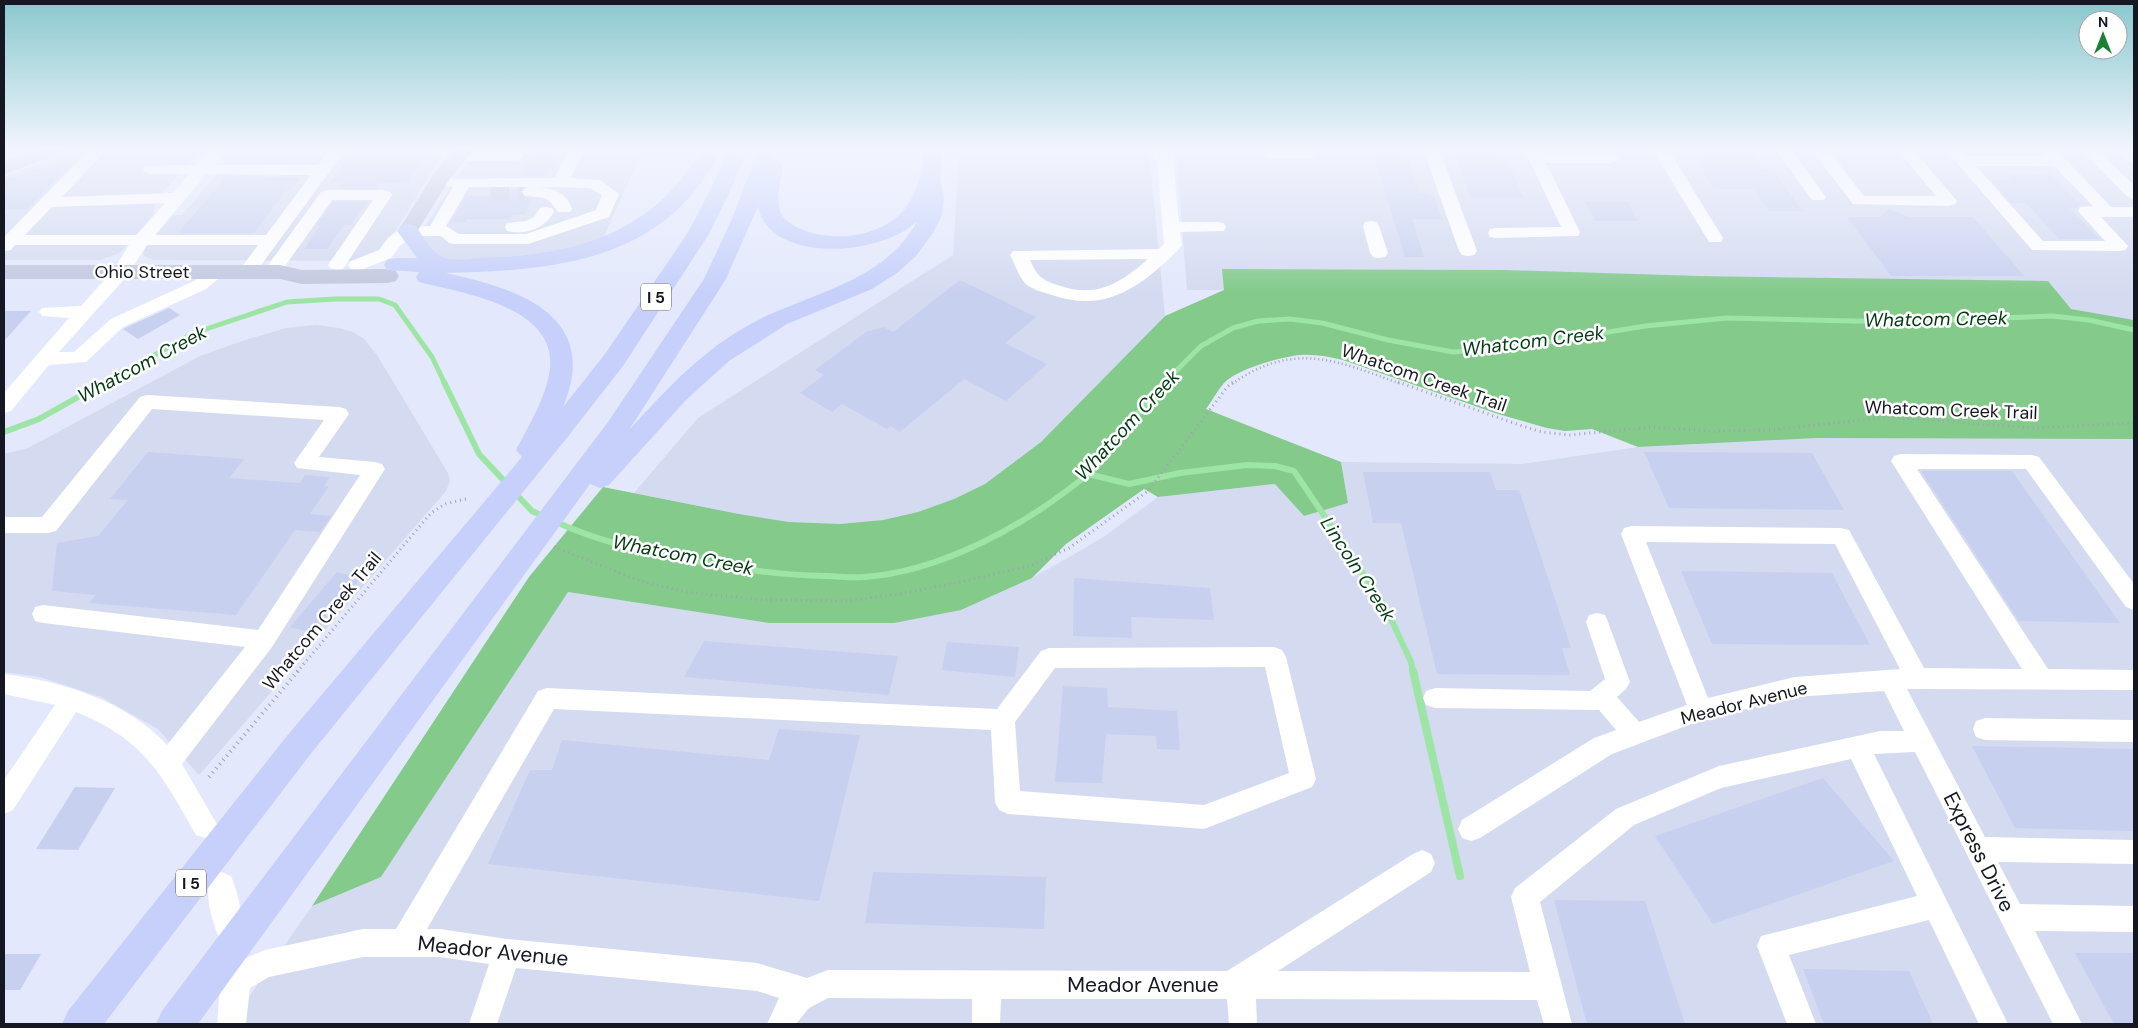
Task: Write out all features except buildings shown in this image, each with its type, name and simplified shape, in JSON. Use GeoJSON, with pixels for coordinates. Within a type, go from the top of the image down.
{"type":"FeatureCollection","features":[{"type":"Feature","properties":{"kind":"highway"},"geometry":{"type":"LineString","coordinates":[[391,271],[444,266],[492,266],[529,263],[589,249],[623,236],[646,224],[678,197]]}},
{"type":"Feature","properties":{"kind":"highway","name":"I 5"},"geometry":{"type":"LineString","coordinates":[[82,1022],[298,746],[506,494],[549,430],[614,360],[698,234],[717,197]]}},
{"type":"Feature","properties":{"kind":"highway","name":"I 5"},"geometry":{"type":"LineString","coordinates":[[175,1024],[617,428],[714,280],[744,219],[752,197]]}},
{"type":"Feature","properties":{"kind":"highway"},"geometry":{"type":"LineString","coordinates":[[769,197],[770,214],[779,226],[795,235],[816,241],[839,242],[855,241],[886,233],[904,222],[916,210],[922,197]]}},
{"type":"Feature","properties":{"kind":"highway"},"geometry":{"type":"LineString","coordinates":[[497,590],[678,392],[720,355],[779,319],[864,284],[889,268],[908,251],[922,233],[931,215],[933,197]]}},
{"type":"Feature","properties":{"kind":"highway"},"geometry":{"type":"LineString","coordinates":[[408,231],[418,249],[428,258],[444,266]]}},
{"type":"Feature","properties":{"kind":"highway"},"geometry":{"type":"LineString","coordinates":[[391,271],[477,288],[513,302],[536,314],[551,329],[557,340],[562,358],[549,430]]}},
{"type":"Feature","properties":{"kind":"main road"},"geometry":{"type":"LineString","coordinates":[[408,231],[430,197]]}},
{"type":"Feature","properties":{"kind":"main road","name":"Ohio Street"},"geometry":{"type":"LineString","coordinates":[[276,272],[310,265],[347,265],[391,271]]}},
{"type":"Feature","properties":{"kind":"main road","name":"Ohio Street"},"geometry":{"type":"LineString","coordinates":[[4,272],[276,272],[302,277],[391,271]]}},
{"type":"Feature","properties":{"kind":"street"},"geometry":{"type":"LineString","coordinates":[[7,244],[53,197]]}},
{"type":"Feature","properties":{"kind":"street"},"geometry":{"type":"LineString","coordinates":[[247,272],[303,197]]}},
{"type":"Feature","properties":{"kind":"street"},"geometry":{"type":"LineString","coordinates":[[276,272],[326,197]]}},
{"type":"Feature","properties":{"kind":"street"},"geometry":{"type":"LineString","coordinates":[[347,265],[383,197]]}},
{"type":"Feature","properties":{"kind":"street"},"geometry":{"type":"LineString","coordinates":[[440,231],[459,197]]}},
{"type":"Feature","properties":{"kind":"street"},"geometry":{"type":"LineString","coordinates":[[347,265],[385,254],[394,242],[408,231],[526,233],[536,230],[555,220],[554,207],[535,197]]}},
{"type":"Feature","properties":{"kind":"street"},"geometry":{"type":"LineString","coordinates":[[440,231],[455,239],[528,239],[603,213],[611,197]]}},
{"type":"Feature","properties":{"kind":"street"},"geometry":{"type":"LineString","coordinates":[[1168,250],[1019,255],[1032,280],[1059,293],[1079,296],[1100,296],[1115,291],[1150,268],[1168,250],[1172,227],[1169,197]]}},
{"type":"Feature","properties":{"kind":"street"},"geometry":{"type":"LineString","coordinates":[[1448,197],[1468,251]]}},
{"type":"Feature","properties":{"kind":"street"},"geometry":{"type":"LineString","coordinates":[[1496,233],[1572,232],[1555,197]]}},
{"type":"Feature","properties":{"kind":"street"},"geometry":{"type":"LineString","coordinates":[[1690,197],[1715,238]]}},
{"type":"Feature","properties":{"kind":"street"},"geometry":{"type":"LineString","coordinates":[[1856,197],[1859,201],[1949,201],[1946,197]]}},
{"type":"Feature","properties":{"kind":"street"},"geometry":{"type":"LineString","coordinates":[[1995,197],[2038,246],[2119,246],[2086,211],[2134,212]]}},
{"type":"Feature","properties":{"kind":"street"},"geometry":{"type":"LineString","coordinates":[[2094,197],[2108,212]]}},
{"type":"Feature","properties":{"kind":"street"},"geometry":{"type":"LineString","coordinates":[[48,202],[106,202],[129,198],[178,198]]}},
{"type":"Feature","properties":{"kind":"street"},"geometry":{"type":"LineString","coordinates":[[10,399],[72,325],[121,272],[142,240],[178,198]]}},
{"type":"Feature","properties":{"kind":"street"},"geometry":{"type":"LineString","coordinates":[[1371,226],[1379,253]]}},
{"type":"Feature","properties":{"kind":"street"},"geometry":{"type":"LineString","coordinates":[[1172,227],[1218,227]]}},
{"type":"Feature","properties":{"kind":"street"},"geometry":{"type":"LineString","coordinates":[[7,244],[142,240],[271,240]]}},
{"type":"Feature","properties":{"kind":"street"},"geometry":{"type":"LineString","coordinates":[[43,359],[79,358],[117,323],[200,285],[217,272]]}},
{"type":"Feature","properties":{"kind":"street"},"geometry":{"type":"LineString","coordinates":[[48,312],[86,312]]}},
{"type":"Feature","properties":{"kind":"street"},"geometry":{"type":"LineString","coordinates":[[4,525],[48,525],[147,402],[339,414],[304,463],[375,469],[264,640],[168,764]]}},
{"type":"Feature","properties":{"kind":"street"},"geometry":{"type":"LineString","coordinates":[[2041,679],[1901,461],[2032,462],[2134,601]]}},
{"type":"Feature","properties":{"kind":"street"},"geometry":{"type":"LineString","coordinates":[[1701,710],[1632,534],[1840,536],[1917,678]]}},
{"type":"Feature","properties":{"kind":"street"},"geometry":{"type":"LineString","coordinates":[[43,614],[264,640]]}},
{"type":"Feature","properties":{"kind":"street"},"geometry":{"type":"LineString","coordinates":[[1435,698],[1595,701],[1618,682],[1597,622]]}},
{"type":"Feature","properties":{"kind":"street"},"geometry":{"type":"LineString","coordinates":[[1274,657],[1303,779],[1204,817],[1008,802],[1003,720],[1049,658],[1274,657]]}},
{"type":"Feature","properties":{"kind":"street","name":"Meador Avenue"},"geometry":{"type":"LineString","coordinates":[[1471,829],[1603,746],[1701,710],[1795,687],[1917,678],[2134,680]]}},
{"type":"Feature","properties":{"kind":"street","name":"Express Drive"},"geometry":{"type":"LineString","coordinates":[[1890,679],[2068,1024]]}},
{"type":"Feature","properties":{"kind":"street"},"geometry":{"type":"LineString","coordinates":[[4,684],[38,690],[95,709],[144,740],[168,764],[205,826]]}},
{"type":"Feature","properties":{"kind":"street"},"geometry":{"type":"LineString","coordinates":[[1601,695],[1635,735]]}},
{"type":"Feature","properties":{"kind":"street"},"geometry":{"type":"LineString","coordinates":[[403,943],[547,698],[1003,720]]}},
{"type":"Feature","properties":{"kind":"street"},"geometry":{"type":"LineString","coordinates":[[4,802],[71,700]]}},
{"type":"Feature","properties":{"kind":"street"},"geometry":{"type":"LineString","coordinates":[[1984,729],[2134,730]]}},
{"type":"Feature","properties":{"kind":"street"},"geometry":{"type":"LineString","coordinates":[[1558,1024],[1525,897],[1625,817],[1719,777],[1880,742],[1922,740]]}},
{"type":"Feature","properties":{"kind":"street"},"geometry":{"type":"LineString","coordinates":[[1858,747],[1994,1024]]}},
{"type":"Feature","properties":{"kind":"street"},"geometry":{"type":"LineString","coordinates":[[1978,849],[2134,852]]}},
{"type":"Feature","properties":{"kind":"street","name":"Meador Avenue"},"geometry":{"type":"LineString","coordinates":[[232,1024],[236,980],[265,964],[363,943],[440,943],[507,953],[756,977],[817,987],[987,984],[1235,985],[1422,863]]}},
{"type":"Feature","properties":{"kind":"street"},"geometry":{"type":"LineString","coordinates":[[222,885],[228,925]]}},
{"type":"Feature","properties":{"kind":"street"},"geometry":{"type":"LineString","coordinates":[[1801,1024],[1771,946],[1935,905]]}},
{"type":"Feature","properties":{"kind":"street"},"geometry":{"type":"LineString","coordinates":[[2013,918],[2134,918]]}},
{"type":"Feature","properties":{"kind":"street"},"geometry":{"type":"LineString","coordinates":[[482,1024],[507,953]]}},
{"type":"Feature","properties":{"kind":"street"},"geometry":{"type":"LineString","coordinates":[[986,1024],[987,984]]}},
{"type":"Feature","properties":{"kind":"street"},"geometry":{"type":"LineString","coordinates":[[1243,1024],[1235,985],[1548,986]]}},
{"type":"Feature","properties":{"kind":"street"},"geometry":{"type":"LineString","coordinates":[[781,1024],[786,1011],[817,987]]}},
{"type":"Feature","properties":{"kind":"path","name":"Whatcom Creek Trail"},"geometry":{"type":"LineString","coordinates":[[554,547],[640,581],[686,592],[762,600],[843,601],[899,594],[952,584],[1032,565],[1069,548],[1148,491],[1228,386],[1240,376],[1286,360],[1303,357],[1321,358],[1343,363],[1519,425],[1542,432],[1570,435],[1652,427],[1713,431],[1771,430],[1890,417],[2034,428],[2134,423]]}},
{"type":"Feature","properties":{"kind":"path","name":"Whatcom Creek Trail"},"geometry":{"type":"LineString","coordinates":[[209,777],[431,513],[445,504],[466,499]]}},
{"type":"Feature","properties":{"kind":"shaded area"},"geometry":{"type":"Polygon","coordinates":[[[4,197],[159,197],[156,200],[153,215],[120,253],[100,260],[4,260],[4,197]]]}},
{"type":"Feature","properties":{"kind":"shaded area"},"geometry":{"type":"Polygon","coordinates":[[[197,197],[416,197],[385,248],[358,261],[154,260],[144,256],[143,252],[146,247],[173,215],[182,215],[197,197]]]}},
{"type":"Feature","properties":{"kind":"shaded area"},"geometry":{"type":"Polygon","coordinates":[[[444,197],[622,197],[603,239],[559,252],[455,261],[439,259],[420,235],[444,197]]]}},
{"type":"Feature","properties":{"kind":"shaded area"},"geometry":{"type":"Polygon","coordinates":[[[956,197],[1154,197],[1165,316],[1041,442],[985,484],[954,499],[918,512],[883,520],[840,524],[789,522],[634,493],[698,418],[953,255],[956,197]]]}},
{"type":"Feature","properties":{"kind":"shaded area"},"geometry":{"type":"Polygon","coordinates":[[[1180,197],[2134,197],[2134,320],[2071,309],[1815,278],[1699,276],[1226,310],[1224,290],[1187,290],[1180,197]]]}},
{"type":"Feature","properties":{"kind":"shaded area"},"geometry":{"type":"Polygon","coordinates":[[[316,325],[353,332],[364,339],[377,355],[448,473],[450,481],[446,491],[199,775],[158,729],[101,697],[40,677],[4,672],[4,454],[28,448],[200,356],[286,328],[316,325]]]}},
{"type":"Feature","properties":{"kind":"shaded area"},"geometry":{"type":"Polygon","coordinates":[[[1817,438],[2134,439],[2134,1024],[246,1024],[246,1001],[312,906],[381,877],[568,592],[769,623],[961,610],[1032,578],[1071,556],[1105,536],[1158,497],[1276,484],[1304,516],[1348,503],[1341,462],[1523,464],[1638,447],[1817,438]]]}},
{"type":"Feature","properties":{"kind":"green space"},"geometry":{"type":"Polygon","coordinates":[[[1222,269],[1505,270],[1699,276],[2048,281],[2071,309],[2134,320],[2134,439],[1817,438],[1638,447],[1592,429],[1565,431],[1547,428],[1498,414],[1343,360],[1306,355],[1271,361],[1230,378],[1221,386],[1206,409],[1341,462],[1348,503],[1304,516],[1275,484],[1158,497],[1144,489],[1066,544],[1032,578],[961,610],[894,623],[769,623],[568,592],[381,877],[312,906],[529,577],[603,487],[789,522],[840,524],[883,520],[918,512],[954,499],[985,484],[1041,442],[1165,316],[1224,290],[1222,269]]]}},
{"type":"Feature","properties":{"kind":"waterway","name":"Whatcom Creek"},"geometry":{"type":"LineString","coordinates":[[103,384],[194,333],[287,302],[335,299],[379,299],[395,305],[432,357],[445,384]]}},
{"type":"Feature","properties":{"kind":"waterway","name":"Whatcom Creek"},"geometry":{"type":"LineString","coordinates":[[1163,384],[1201,346],[1233,328],[1258,321],[1290,319],[1322,323],[1388,340],[1453,352],[1512,348],[1645,326],[1727,318],[1895,322],[2052,316],[2089,320],[2134,330]]}},
{"type":"Feature","properties":{"kind":"waterway","name":"Whatcom Creek"},"geometry":{"type":"LineString","coordinates":[[4,432],[39,419],[105,382]]}},
{"type":"Feature","properties":{"kind":"waterway","name":"Whatcom Creek"},"geometry":{"type":"LineString","coordinates":[[444,382],[479,454],[508,485]]}},
{"type":"Feature","properties":{"kind":"waterway","name":"Whatcom Creek"},"geometry":{"type":"LineString","coordinates":[[1088,474],[1164,382]]}},
{"type":"Feature","properties":{"kind":"waterway","name":"Lincoln Creek"},"geometry":{"type":"LineString","coordinates":[[1088,474],[1129,484],[1180,473],[1247,465],[1275,466],[1294,471],[1385,606],[1411,662],[1413,672]]}},
{"type":"Feature","properties":{"kind":"waterway","name":"Whatcom Creek"},"geometry":{"type":"LineString","coordinates":[[554,521],[588,535],[621,545],[673,557],[775,573],[863,577],[923,566],[982,542],[1038,511],[1088,474]]}},
{"type":"Feature","properties":{"kind":"waterway","name":"Whatcom Creek"},"geometry":{"type":"LineString","coordinates":[[515,493],[532,511],[545,517]]}},
{"type":"Feature","properties":{"kind":"waterway","name":"Lincoln Creek"},"geometry":{"type":"LineString","coordinates":[[1413,671],[1460,876]]}}]}
